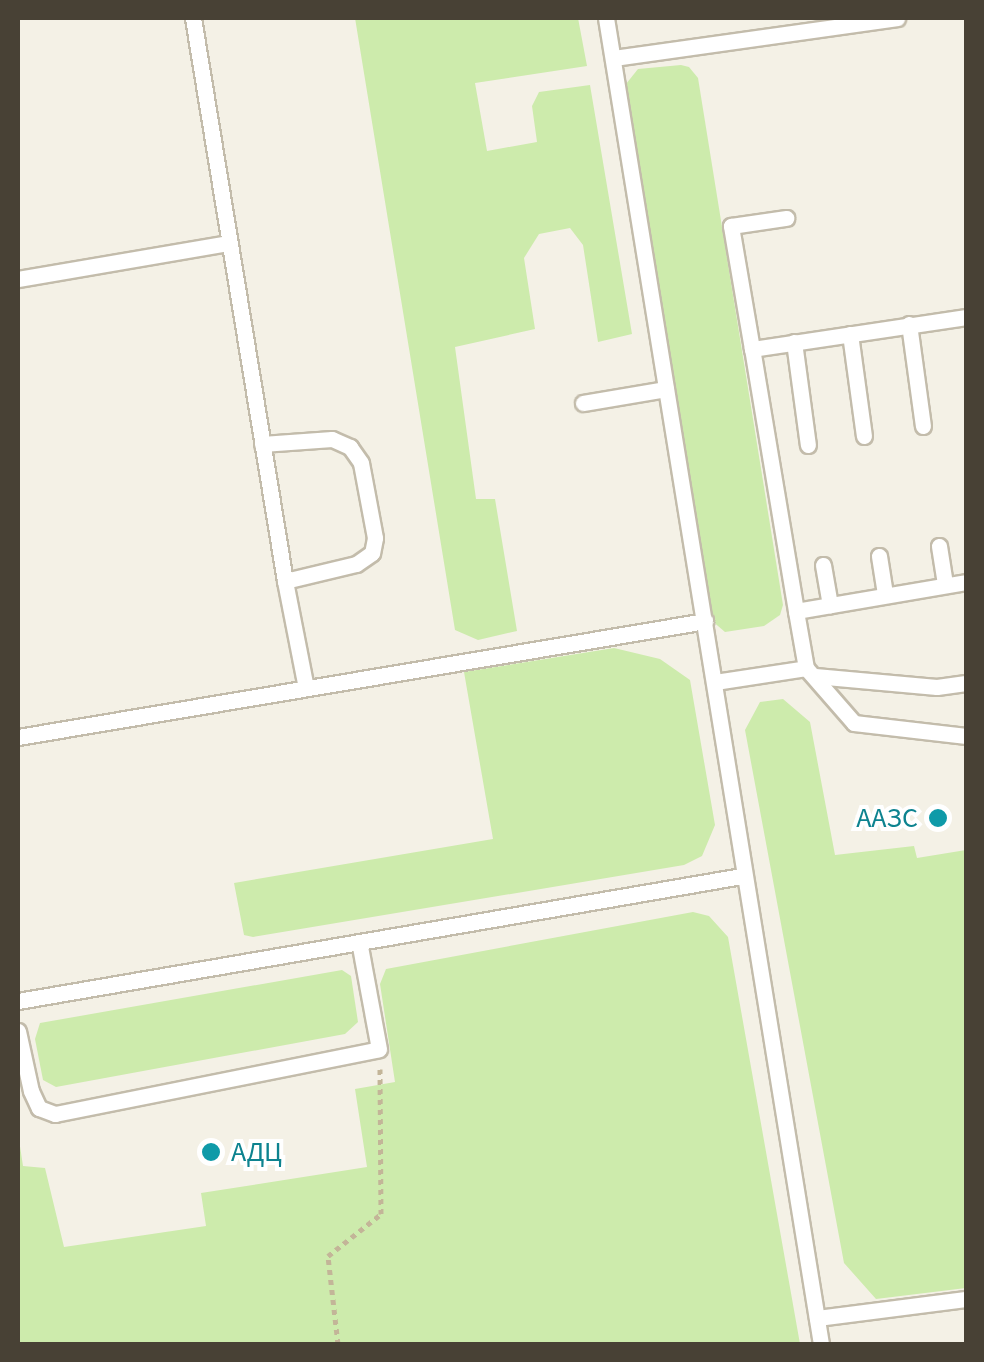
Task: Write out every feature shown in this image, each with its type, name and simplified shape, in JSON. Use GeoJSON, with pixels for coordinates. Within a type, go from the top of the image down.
{"type":"FeatureCollection","features":[{"type":"Feature","properties":{"kind":"lane"},"geometry":{"type":"LineString","coordinates":[[194,18],[285,582],[306,688]]}},
{"type":"Feature","properties":{"kind":"lane"},"geometry":{"type":"LineString","coordinates":[[606,18],[715,682],[742,876],[821,1344]]}},
{"type":"Feature","properties":{"kind":"lane"},"geometry":{"type":"LineString","coordinates":[[614,58],[897,18]]}},
{"type":"Feature","properties":{"kind":"lane"},"geometry":{"type":"LineString","coordinates":[[786,218],[731,226],[796,611],[811,672],[854,722],[966,736]]}},
{"type":"Feature","properties":{"kind":"lane"},"geometry":{"type":"LineString","coordinates":[[18,279],[230,243]]}},
{"type":"Feature","properties":{"kind":"lane"},"geometry":{"type":"LineString","coordinates":[[752,349],[966,317]]}},
{"type":"Feature","properties":{"kind":"lane"},"geometry":{"type":"LineString","coordinates":[[909,324],[923,426]]}},
{"type":"Feature","properties":{"kind":"lane"},"geometry":{"type":"LineString","coordinates":[[850,334],[864,436]]}},
{"type":"Feature","properties":{"kind":"lane"},"geometry":{"type":"LineString","coordinates":[[794,342],[808,445]]}},
{"type":"Feature","properties":{"kind":"lane"},"geometry":{"type":"LineString","coordinates":[[583,403],[666,388]]}},
{"type":"Feature","properties":{"kind":"lane"},"geometry":{"type":"LineString","coordinates":[[262,444],[332,439],[350,447],[361,464],[375,538],[372,553],[356,564],[285,582]]}},
{"type":"Feature","properties":{"kind":"lane"},"geometry":{"type":"LineString","coordinates":[[939,546],[945,585]]}},
{"type":"Feature","properties":{"kind":"lane"},"geometry":{"type":"LineString","coordinates":[[879,556],[885,595]]}},
{"type":"Feature","properties":{"kind":"lane"},"geometry":{"type":"LineString","coordinates":[[823,565],[830,605]]}},
{"type":"Feature","properties":{"kind":"lane"},"geometry":{"type":"LineString","coordinates":[[796,611],[966,582]]}},
{"type":"Feature","properties":{"kind":"lane"},"geometry":{"type":"LineString","coordinates":[[18,738],[705,621]]}},
{"type":"Feature","properties":{"kind":"lane"},"geometry":{"type":"LineString","coordinates":[[715,682],[811,672],[938,686],[966,683]]}},
{"type":"Feature","properties":{"kind":"lane"},"geometry":{"type":"LineString","coordinates":[[18,1002],[360,946],[742,876]]}},
{"type":"Feature","properties":{"kind":"lane"},"geometry":{"type":"LineString","coordinates":[[18,1031],[30,1091],[39,1108],[55,1114],[379,1050],[360,946]]}},
{"type":"Feature","properties":{"kind":"lane"},"geometry":{"type":"LineString","coordinates":[[817,1318],[966,1299]]}},
{"type":"Feature","properties":{"kind":"path"},"geometry":{"type":"LineString","coordinates":[[338,1344],[328,1256],[380,1214],[379,1050]]}},
{"type":"Feature","properties":{"kind":"green space"},"geometry":{"type":"Polygon","coordinates":[[[355,18],[578,18],[587,66],[475,83],[487,151],[537,142],[532,106],[539,92],[590,85],[632,334],[598,342],[583,245],[570,228],[539,234],[524,258],[535,329],[455,347],[476,499],[495,499],[517,631],[478,640],[455,630],[355,18]]]}},
{"type":"Feature","properties":{"kind":"green space"},"geometry":{"type":"Polygon","coordinates":[[[689,67],[698,78],[783,605],[780,615],[764,626],[725,632],[711,620],[626,84],[638,69],[689,67]]]}},
{"type":"Feature","properties":{"kind":"green space"},"geometry":{"type":"Polygon","coordinates":[[[614,648],[660,659],[690,680],[715,825],[702,856],[684,865],[253,937],[244,935],[234,883],[493,839],[464,672],[614,648]]]}},
{"type":"Feature","properties":{"kind":"green space"},"geometry":{"type":"Polygon","coordinates":[[[783,699],[810,722],[835,855],[914,846],[917,858],[966,850],[966,1288],[876,1299],[844,1263],[745,730],[760,702],[783,699]]]}},
{"type":"Feature","properties":{"kind":"green space"},"geometry":{"type":"Polygon","coordinates":[[[693,912],[709,916],[728,937],[800,1344],[18,1344],[18,1133],[23,1166],[45,1168],[64,1247],[206,1226],[201,1193],[367,1167],[355,1089],[395,1082],[380,984],[386,969],[693,912]]]}},
{"type":"Feature","properties":{"kind":"green space"},"geometry":{"type":"Polygon","coordinates":[[[342,970],[351,976],[358,1022],[345,1034],[56,1087],[43,1080],[35,1039],[40,1023],[342,970]]]}},
{"type":"Feature","properties":{"kind":"place","name":"ААЗС"},"geometry":{"type":"Point","coordinates":[938,818]}},
{"type":"Feature","properties":{"kind":"place","name":"АДЦ"},"geometry":{"type":"Point","coordinates":[211,1152]}}]}
